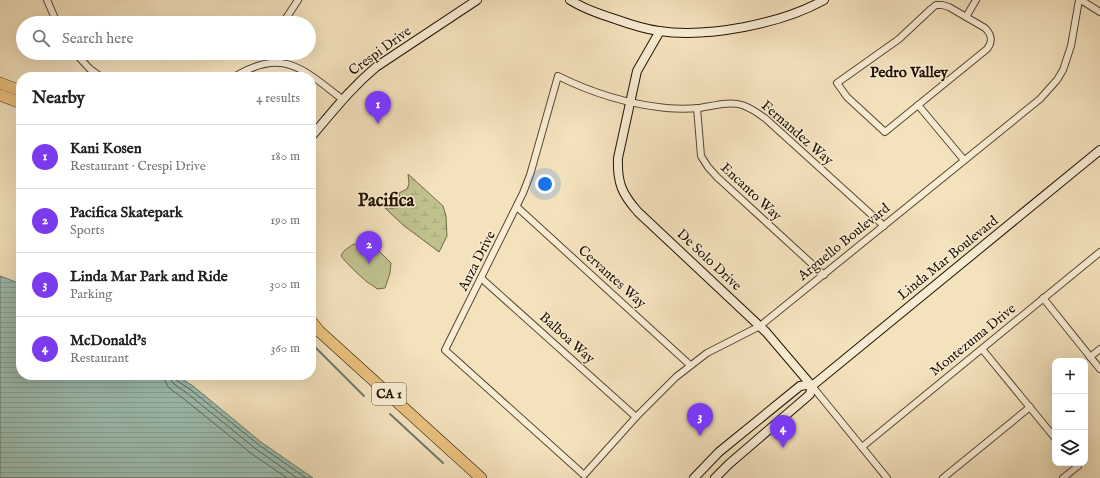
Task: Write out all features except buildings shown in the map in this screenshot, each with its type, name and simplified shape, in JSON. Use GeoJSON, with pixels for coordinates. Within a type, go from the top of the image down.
{"type":"FeatureCollection","features":[{"type":"Feature","properties":{"kind":"highway"},"geometry":{"type":"LineString","coordinates":[[0,83],[16,89]]}},
{"type":"Feature","properties":{"kind":"highway"},"geometry":{"type":"LineString","coordinates":[[0,95],[16,101]]}},
{"type":"Feature","properties":{"kind":"highway","name":"CA 1"},"geometry":{"type":"LineString","coordinates":[[316,329],[481,478]]}},
{"type":"Feature","properties":{"kind":"street"},"geometry":{"type":"LineString","coordinates":[[46,0],[54,16]]}},
{"type":"Feature","properties":{"kind":"street"},"geometry":{"type":"LineString","coordinates":[[288,16],[298,0]]}},
{"type":"Feature","properties":{"kind":"street","name":"Crespi Drive"},"geometry":{"type":"LineString","coordinates":[[316,131],[342,99],[376,67],[477,0]]}},
{"type":"Feature","properties":{"kind":"street"},"geometry":{"type":"LineString","coordinates":[[570,0],[595,13],[637,26],[660,31],[700,32],[743,26],[771,20],[802,10],[824,0]]}},
{"type":"Feature","properties":{"kind":"street"},"geometry":{"type":"LineString","coordinates":[[966,16],[976,0]]}},
{"type":"Feature","properties":{"kind":"street"},"geometry":{"type":"LineString","coordinates":[[1080,0],[1100,12]]}},
{"type":"Feature","properties":{"kind":"street","name":"Arguello Boulevard"},"geometry":{"type":"LineString","coordinates":[[584,475],[662,389],[690,365],[724,344],[760,326],[1035,103],[1057,80],[1063,70],[1068,58],[1080,0]]}},
{"type":"Feature","properties":{"kind":"street"},"geometry":{"type":"LineString","coordinates":[[936,5],[949,7],[966,16],[990,32],[990,44],[987,49],[885,132],[847,97],[837,83],[899,39],[936,5]]}},
{"type":"Feature","properties":{"kind":"street","name":"De Solo Drive"},"geometry":{"type":"LineString","coordinates":[[660,31],[637,71],[618,158],[617,170],[620,185],[626,198],[638,212],[760,326],[782,349],[887,478]]}},
{"type":"Feature","properties":{"kind":"street"},"geometry":{"type":"LineString","coordinates":[[82,60],[94,72]]}},
{"type":"Feature","properties":{"kind":"street"},"geometry":{"type":"LineString","coordinates":[[242,72],[252,66],[260,64],[279,63],[288,64],[307,72]]}},
{"type":"Feature","properties":{"kind":"street","name":"Anza Drive"},"geometry":{"type":"LineString","coordinates":[[584,475],[445,350],[517,207],[530,175],[558,76],[591,91],[630,102]]}},
{"type":"Feature","properties":{"kind":"street"},"geometry":{"type":"LineString","coordinates":[[316,79],[342,99]]}},
{"type":"Feature","properties":{"kind":"street","name":"Fernandez Way"},"geometry":{"type":"LineString","coordinates":[[630,102],[667,108],[697,108],[729,104],[741,105],[753,110],[766,119],[884,226]]}},
{"type":"Feature","properties":{"kind":"street"},"geometry":{"type":"LineString","coordinates":[[918,105],[964,160]]}},
{"type":"Feature","properties":{"kind":"street","name":"Encanto Way"},"geometry":{"type":"LineString","coordinates":[[697,108],[701,156],[708,167],[824,275]]}},
{"type":"Feature","properties":{"kind":"street","name":"Linda Mar Boulevard"},"geometry":{"type":"LineString","coordinates":[[715,478],[729,464],[808,396],[812,386],[1100,150]]}},
{"type":"Feature","properties":{"kind":"street","name":"Cervantes Way"},"geometry":{"type":"LineString","coordinates":[[517,207],[690,365]]}},
{"type":"Feature","properties":{"kind":"street","name":"Montezuma Drive"},"geometry":{"type":"LineString","coordinates":[[862,447],[1100,252]]}},
{"type":"Feature","properties":{"kind":"street","name":"Balboa Way"},"geometry":{"type":"LineString","coordinates":[[481,278],[636,417]]}},
{"type":"Feature","properties":{"kind":"street"},"geometry":{"type":"LineString","coordinates":[[1043,298],[1100,369]]}},
{"type":"Feature","properties":{"kind":"street"},"geometry":{"type":"LineString","coordinates":[[982,349],[1052,434]]}},
{"type":"Feature","properties":{"kind":"street"},"geometry":{"type":"LineString","coordinates":[[1090,357],[1100,349]]}},
{"type":"Feature","properties":{"kind":"street","name":"Linda Mar Boulevard"},"geometry":{"type":"LineString","coordinates":[[694,478],[719,452],[800,386],[812,386]]}},
{"type":"Feature","properties":{"kind":"street"},"geometry":{"type":"LineString","coordinates":[[943,478],[1030,407]]}},
{"type":"Feature","properties":{"kind":"street"},"geometry":{"type":"LineString","coordinates":[[1064,478],[1078,466]]}},
{"type":"Feature","properties":{"kind":"green space"},"geometry":{"type":"Polygon","coordinates":[[[408,174],[443,206],[446,216],[447,236],[439,252],[403,225],[385,208],[394,208],[400,201],[399,193],[407,189],[409,184],[408,174]]]}},
{"type":"Feature","properties":{"kind":"green space"},"geometry":{"type":"Polygon","coordinates":[[[366,238],[391,263],[390,273],[385,288],[377,289],[367,282],[341,256],[345,250],[366,238]]]}},
{"type":"Feature","properties":{"kind":"water"},"geometry":{"type":"Polygon","coordinates":[[[0,276],[16,282],[16,380],[184,380],[261,442],[313,478],[0,478],[0,276]]]}},
{"type":"Feature","properties":{"kind":"waterway"},"geometry":{"type":"LineString","coordinates":[[316,348],[364,396]]}},
{"type":"Feature","properties":{"kind":"waterway"},"geometry":{"type":"LineString","coordinates":[[390,414],[443,463]]}},
{"type":"Feature","properties":{"kind":"place","name":"Kani Kosen"},"geometry":{"type":"Point","coordinates":[378,124]}},
{"type":"Feature","properties":{"kind":"place","name":"Pacifica Skatepark"},"geometry":{"type":"Point","coordinates":[369,264]}},
{"type":"Feature","properties":{"kind":"place","name":"Linda Mar Park and Ride"},"geometry":{"type":"Point","coordinates":[700,436]}},
{"type":"Feature","properties":{"kind":"place","name":"McDonald's"},"geometry":{"type":"Point","coordinates":[783,448]}},
{"type":"Feature","properties":{"kind":"district","name":"Pedro Valley"},"geometry":{"type":"Point","coordinates":[909,72]}},
{"type":"Feature","properties":{"kind":"district","name":"Pacifica"},"geometry":{"type":"Point","coordinates":[386,201]}}]}
